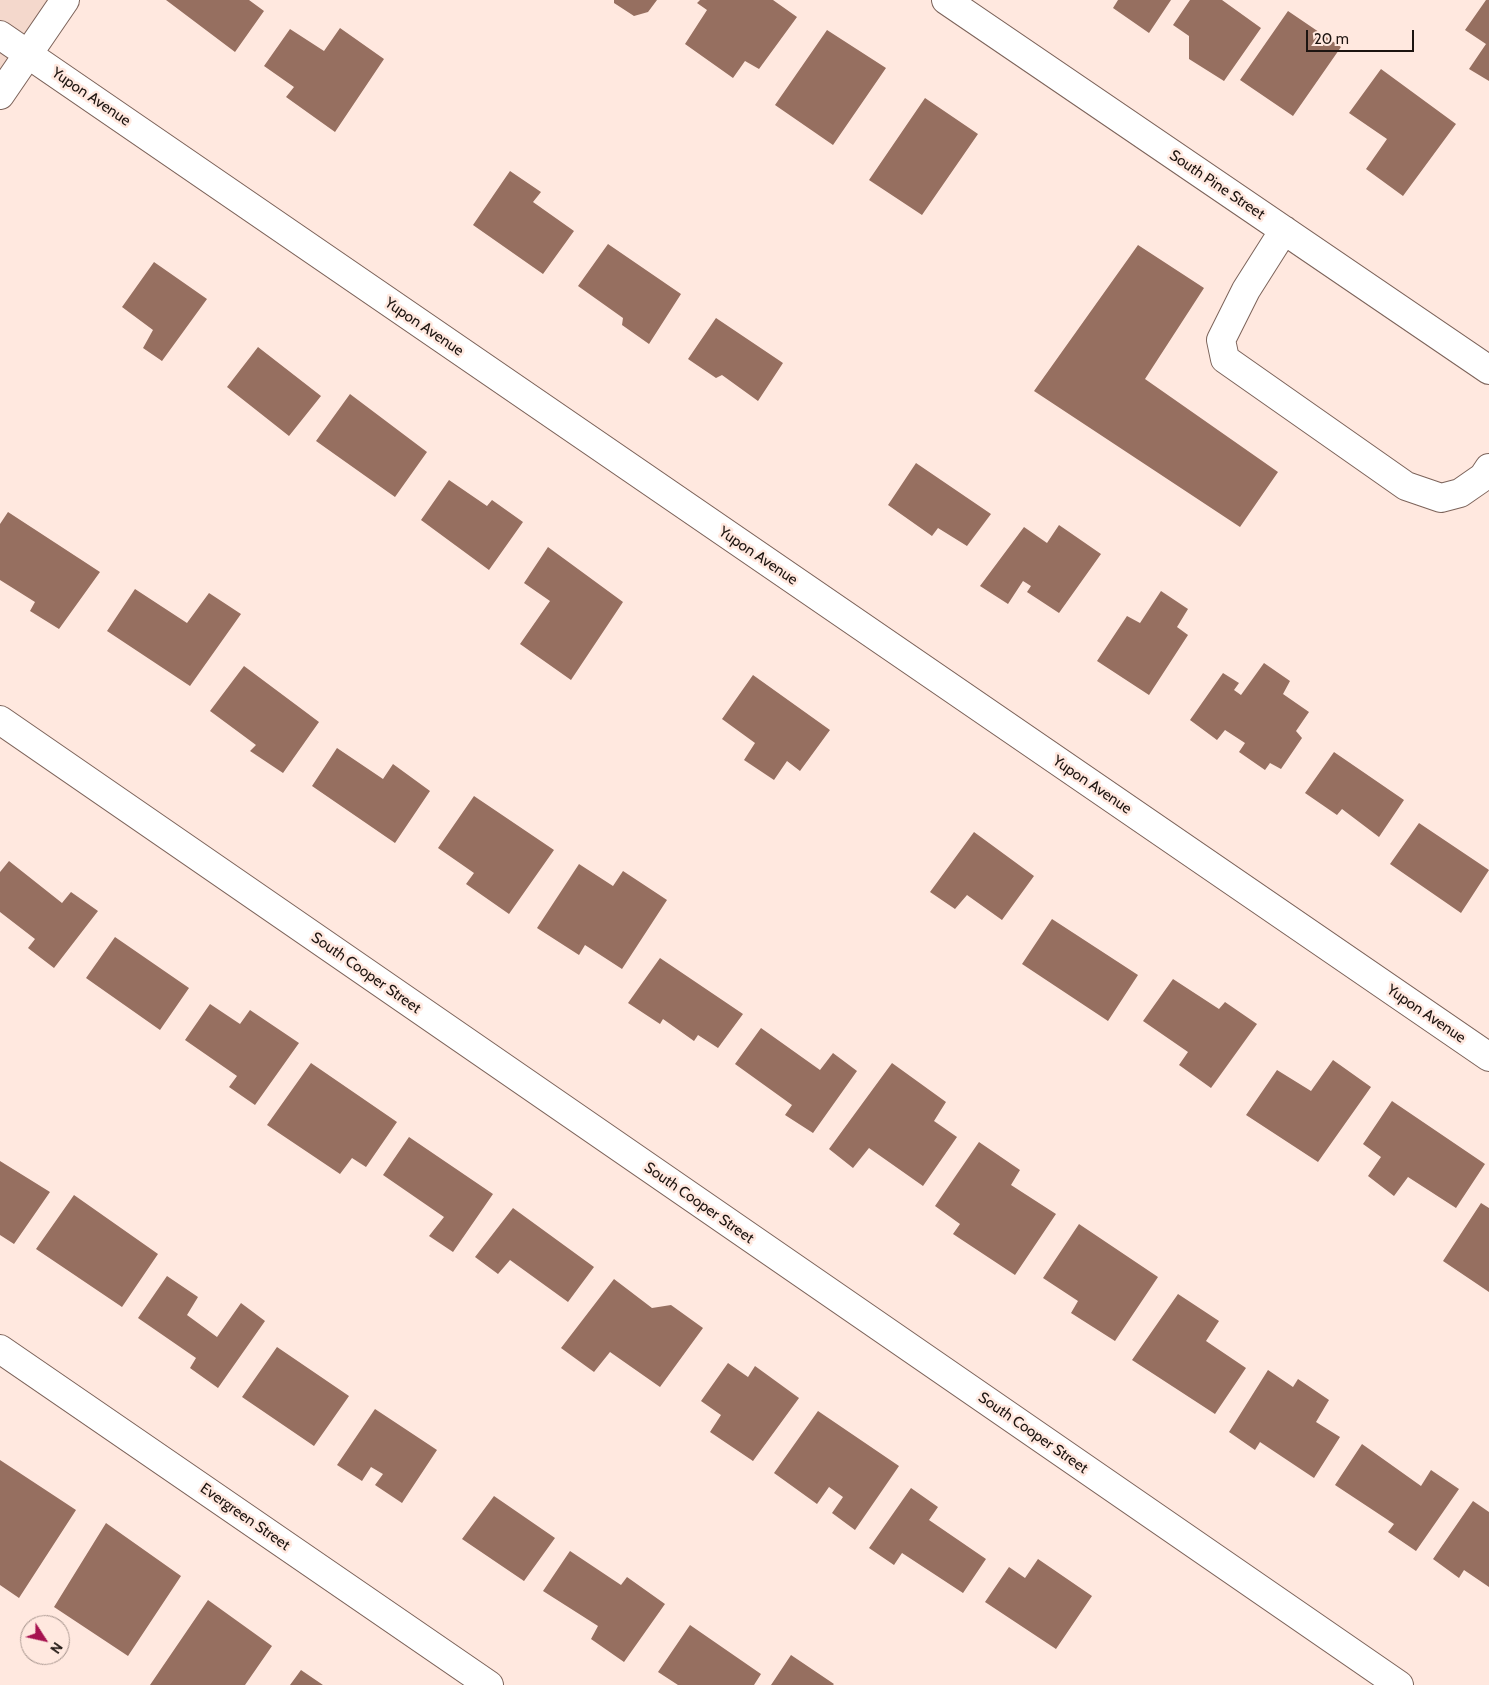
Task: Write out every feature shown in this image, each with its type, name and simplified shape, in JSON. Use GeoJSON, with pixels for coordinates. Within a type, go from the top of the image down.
{"type":"FeatureCollection","features":[{"type":"Feature","properties":{"kind":"street"},"geometry":{"type":"LineString","coordinates":[[0,95],[65,0]]}},
{"type":"Feature","properties":{"kind":"street","name":"South Pine Street"},"geometry":{"type":"LineString","coordinates":[[946,0],[1489,370]]}},
{"type":"Feature","properties":{"kind":"street","name":"Yupon Avenue"},"geometry":{"type":"LineString","coordinates":[[0,35],[1489,1057]]}},
{"type":"Feature","properties":{"kind":"street"},"geometry":{"type":"LineString","coordinates":[[1284,230],[1246,290],[1221,340],[1225,359],[1406,486],[1441,498],[1460,493],[1483,476],[1489,468]]}},
{"type":"Feature","properties":{"kind":"street","name":"South Cooper Street"},"geometry":{"type":"LineString","coordinates":[[0,720],[1399,1685]]}},
{"type":"Feature","properties":{"kind":"street","name":"Evergreen Street"},"geometry":{"type":"LineString","coordinates":[[0,1349],[489,1685]]}},
{"type":"Feature","properties":{"kind":"shaded area"},"geometry":{"type":"Polygon","coordinates":[[[0,0],[65,0],[0,95],[0,0]]]}},
{"type":"Feature","properties":{"kind":"building"},"geometry":{"type":"Polygon","coordinates":[[[166,0],[249,0],[264,11],[235,52],[166,0]]]}},
{"type":"Feature","properties":{"kind":"building"},"geometry":{"type":"Polygon","coordinates":[[[614,0],[657,0],[648,12],[634,16],[614,3],[614,0]]]}},
{"type":"Feature","properties":{"kind":"building"},"geometry":{"type":"Polygon","coordinates":[[[700,0],[773,0],[797,17],[759,69],[745,61],[733,78],[685,44],[707,10],[697,3],[700,0]]]}},
{"type":"Feature","properties":{"kind":"building"},"geometry":{"type":"Polygon","coordinates":[[[1118,0],[1171,0],[1149,33],[1113,8],[1118,0]]]}},
{"type":"Feature","properties":{"kind":"building"},"geometry":{"type":"Polygon","coordinates":[[[1190,0],[1222,0],[1261,28],[1224,81],[1189,59],[1189,36],[1173,25],[1190,0]]]}},
{"type":"Feature","properties":{"kind":"building"},"geometry":{"type":"Polygon","coordinates":[[[1486,0],[1489,0],[1489,81],[1469,69],[1486,44],[1465,30],[1486,0]]]}},
{"type":"Feature","properties":{"kind":"building"},"geometry":{"type":"Polygon","coordinates":[[[1288,11],[1341,47],[1293,116],[1240,80],[1288,11]]]}},
{"type":"Feature","properties":{"kind":"building"},"geometry":{"type":"Polygon","coordinates":[[[340,28],[384,59],[335,132],[286,97],[294,87],[264,66],[290,29],[324,51],[340,28]]]}},
{"type":"Feature","properties":{"kind":"building"},"geometry":{"type":"Polygon","coordinates":[[[827,30],[886,68],[833,145],[775,105],[827,30]]]}},
{"type":"Feature","properties":{"kind":"building"},"geometry":{"type":"Polygon","coordinates":[[[1381,69],[1456,124],[1403,196],[1366,169],[1387,139],[1349,113],[1381,69]]]}},
{"type":"Feature","properties":{"kind":"building"},"geometry":{"type":"Polygon","coordinates":[[[925,98],[978,134],[922,215],[869,180],[925,98]]]}},
{"type":"Feature","properties":{"kind":"building"},"geometry":{"type":"Polygon","coordinates":[[[510,171],[541,192],[533,202],[574,231],[543,274],[473,225],[510,171]]]}},
{"type":"Feature","properties":{"kind":"building"},"geometry":{"type":"Polygon","coordinates":[[[608,244],[681,294],[649,344],[622,325],[623,318],[578,286],[608,244]]]}},
{"type":"Feature","properties":{"kind":"building"},"geometry":{"type":"Polygon","coordinates":[[[1138,245],[1204,288],[1145,379],[1278,472],[1240,527],[1034,391],[1138,245]]]}},
{"type":"Feature","properties":{"kind":"building"},"geometry":{"type":"Polygon","coordinates":[[[154,262],[207,299],[162,361],[143,348],[153,330],[122,307],[154,262]]]}},
{"type":"Feature","properties":{"kind":"building"},"geometry":{"type":"Polygon","coordinates":[[[716,318],[783,363],[758,401],[722,375],[716,378],[688,359],[716,318]]]}},
{"type":"Feature","properties":{"kind":"building"},"geometry":{"type":"Polygon","coordinates":[[[258,347],[321,396],[289,436],[227,387],[258,347]]]}},
{"type":"Feature","properties":{"kind":"building"},"geometry":{"type":"Polygon","coordinates":[[[350,394],[427,452],[395,497],[316,441],[350,394]]]}},
{"type":"Feature","properties":{"kind":"building"},"geometry":{"type":"Polygon","coordinates":[[[916,463],[991,514],[967,546],[938,528],[932,536],[888,505],[916,463]]]}},
{"type":"Feature","properties":{"kind":"building"},"geometry":{"type":"Polygon","coordinates":[[[449,480],[487,506],[492,500],[523,522],[489,570],[421,520],[449,480]]]}},
{"type":"Feature","properties":{"kind":"building"},"geometry":{"type":"Polygon","coordinates":[[[8,512],[100,572],[59,629],[30,611],[35,602],[0,580],[0,524],[8,512]]]}},
{"type":"Feature","properties":{"kind":"building"},"geometry":{"type":"Polygon","coordinates":[[[1059,525],[1101,554],[1059,613],[1027,592],[1031,586],[1023,581],[1008,604],[980,586],[1024,527],[1047,543],[1059,525]]]}},
{"type":"Feature","properties":{"kind":"building"},"geometry":{"type":"Polygon","coordinates":[[[548,547],[623,602],[571,680],[520,644],[550,601],[524,583],[548,547]]]}},
{"type":"Feature","properties":{"kind":"building"},"geometry":{"type":"Polygon","coordinates":[[[135,589],[187,623],[209,593],[241,614],[190,686],[107,631],[135,589]]]}},
{"type":"Feature","properties":{"kind":"building"},"geometry":{"type":"Polygon","coordinates":[[[1161,591],[1188,609],[1177,627],[1188,635],[1149,695],[1097,661],[1127,616],[1140,623],[1161,591]]]}},
{"type":"Feature","properties":{"kind":"building"},"geometry":{"type":"Polygon","coordinates":[[[1264,663],[1290,681],[1283,694],[1309,712],[1296,731],[1302,738],[1281,769],[1270,763],[1265,770],[1239,752],[1245,743],[1225,730],[1217,740],[1190,720],[1223,673],[1239,683],[1234,690],[1241,695],[1264,663]]]}},
{"type":"Feature","properties":{"kind":"building"},"geometry":{"type":"Polygon","coordinates":[[[244,666],[319,722],[283,773],[250,751],[256,745],[210,711],[244,666]]]}},
{"type":"Feature","properties":{"kind":"building"},"geometry":{"type":"Polygon","coordinates":[[[753,675],[830,730],[800,771],[787,761],[774,780],[744,760],[755,743],[722,719],[753,675]]]}},
{"type":"Feature","properties":{"kind":"building"},"geometry":{"type":"Polygon","coordinates":[[[337,748],[383,779],[393,764],[430,791],[395,843],[312,786],[337,748]]]}},
{"type":"Feature","properties":{"kind":"building"},"geometry":{"type":"Polygon","coordinates":[[[1334,752],[1404,800],[1379,837],[1342,809],[1337,815],[1305,793],[1334,752]]]}},
{"type":"Feature","properties":{"kind":"building"},"geometry":{"type":"Polygon","coordinates":[[[474,796],[554,850],[509,914],[466,884],[474,873],[438,848],[474,796]]]}},
{"type":"Feature","properties":{"kind":"building"},"geometry":{"type":"Polygon","coordinates":[[[1419,823],[1489,870],[1461,913],[1390,864],[1419,823]]]}},
{"type":"Feature","properties":{"kind":"building"},"geometry":{"type":"Polygon","coordinates":[[[974,832],[1034,876],[1002,920],[967,895],[955,909],[930,892],[974,832]]]}},
{"type":"Feature","properties":{"kind":"building"},"geometry":{"type":"Polygon","coordinates":[[[9,861],[62,903],[71,892],[98,911],[54,968],[28,948],[35,939],[0,912],[0,872],[9,861]]]}},
{"type":"Feature","properties":{"kind":"building"},"geometry":{"type":"Polygon","coordinates":[[[579,864],[613,886],[623,871],[667,900],[622,969],[585,945],[579,955],[537,928],[579,864]]]}},
{"type":"Feature","properties":{"kind":"building"},"geometry":{"type":"Polygon","coordinates":[[[1052,919],[1138,975],[1108,1021],[1022,964],[1052,919]]]}},
{"type":"Feature","properties":{"kind":"building"},"geometry":{"type":"Polygon","coordinates":[[[115,937],[189,988],[160,1030],[86,978],[115,937]]]}},
{"type":"Feature","properties":{"kind":"building"},"geometry":{"type":"Polygon","coordinates":[[[660,958],[743,1014],[718,1048],[698,1035],[694,1041],[663,1019],[660,1024],[628,1003],[660,958]]]}},
{"type":"Feature","properties":{"kind":"building"},"geometry":{"type":"Polygon","coordinates":[[[1173,979],[1219,1009],[1225,1002],[1257,1024],[1211,1088],[1179,1065],[1188,1052],[1143,1021],[1173,979]]]}},
{"type":"Feature","properties":{"kind":"building"},"geometry":{"type":"Polygon","coordinates":[[[210,1004],[240,1024],[250,1010],[299,1043],[255,1105],[229,1087],[237,1076],[185,1040],[210,1004]]]}},
{"type":"Feature","properties":{"kind":"building"},"geometry":{"type":"Polygon","coordinates":[[[761,1028],[820,1070],[833,1053],[857,1071],[813,1133],[785,1115],[792,1105],[735,1064],[761,1028]]]}},
{"type":"Feature","properties":{"kind":"building"},"geometry":{"type":"Polygon","coordinates":[[[1333,1060],[1371,1087],[1318,1162],[1246,1115],[1277,1070],[1311,1091],[1333,1060]]]}},
{"type":"Feature","properties":{"kind":"building"},"geometry":{"type":"Polygon","coordinates":[[[311,1063],[397,1122],[366,1167],[352,1158],[340,1174],[267,1125],[311,1063]]]}},
{"type":"Feature","properties":{"kind":"building"},"geometry":{"type":"Polygon","coordinates":[[[892,1063],[946,1102],[934,1121],[957,1137],[923,1186],[869,1148],[853,1168],[829,1149],[892,1063]]]}},
{"type":"Feature","properties":{"kind":"building"},"geometry":{"type":"Polygon","coordinates":[[[1392,1101],[1485,1164],[1456,1208],[1408,1177],[1394,1196],[1368,1176],[1381,1157],[1363,1144],[1392,1101]]]}},
{"type":"Feature","properties":{"kind":"building"},"geometry":{"type":"Polygon","coordinates":[[[409,1137],[493,1194],[453,1252],[429,1236],[444,1217],[383,1175],[409,1137]]]}},
{"type":"Feature","properties":{"kind":"building"},"geometry":{"type":"Polygon","coordinates":[[[979,1142],[1020,1170],[1011,1185],[1056,1214],[1015,1275],[953,1234],[960,1224],[935,1206],[979,1142]]]}},
{"type":"Feature","properties":{"kind":"building"},"geometry":{"type":"Polygon","coordinates":[[[0,1161],[50,1192],[14,1244],[0,1235],[0,1161]]]}},
{"type":"Feature","properties":{"kind":"building"},"geometry":{"type":"Polygon","coordinates":[[[74,1195],[158,1254],[122,1307],[36,1249],[74,1195]]]}},
{"type":"Feature","properties":{"kind":"building"},"geometry":{"type":"Polygon","coordinates":[[[1481,1203],[1489,1208],[1489,1292],[1443,1261],[1481,1203]]]}},
{"type":"Feature","properties":{"kind":"building"},"geometry":{"type":"Polygon","coordinates":[[[513,1208],[594,1267],[568,1302],[510,1260],[498,1274],[475,1257],[513,1208]]]}},
{"type":"Feature","properties":{"kind":"building"},"geometry":{"type":"Polygon","coordinates":[[[1079,1224],[1158,1277],[1115,1341],[1071,1313],[1078,1301],[1043,1278],[1079,1224]]]}},
{"type":"Feature","properties":{"kind":"building"},"geometry":{"type":"Polygon","coordinates":[[[167,1276],[198,1297],[187,1315],[217,1337],[241,1303],[265,1321],[218,1388],[190,1368],[196,1358],[138,1318],[167,1276]]]}},
{"type":"Feature","properties":{"kind":"building"},"geometry":{"type":"Polygon","coordinates":[[[614,1279],[652,1308],[671,1305],[703,1328],[660,1387],[610,1352],[594,1372],[561,1348],[614,1279]]]}},
{"type":"Feature","properties":{"kind":"building"},"geometry":{"type":"Polygon","coordinates":[[[1178,1294],[1219,1321],[1206,1341],[1246,1368],[1215,1414],[1132,1360],[1178,1294]]]}},
{"type":"Feature","properties":{"kind":"building"},"geometry":{"type":"Polygon","coordinates":[[[277,1347],[349,1396],[314,1446],[242,1397],[277,1347]]]}},
{"type":"Feature","properties":{"kind":"building"},"geometry":{"type":"Polygon","coordinates":[[[728,1363],[748,1377],[755,1366],[799,1398],[753,1461],[710,1432],[721,1415],[701,1401],[728,1363]]]}},
{"type":"Feature","properties":{"kind":"building"},"geometry":{"type":"Polygon","coordinates":[[[1268,1370],[1293,1387],[1298,1379],[1329,1400],[1316,1422],[1340,1437],[1314,1478],[1260,1442],[1255,1450],[1229,1432],[1268,1370]]]}},
{"type":"Feature","properties":{"kind":"building"},"geometry":{"type":"Polygon","coordinates":[[[375,1409],[437,1450],[402,1503],[375,1485],[383,1474],[371,1467],[362,1481],[337,1465],[375,1409]]]}},
{"type":"Feature","properties":{"kind":"building"},"geometry":{"type":"Polygon","coordinates":[[[818,1411],[899,1466],[855,1530],[832,1513],[843,1497],[829,1487],[817,1504],[774,1473],[818,1411]]]}},
{"type":"Feature","properties":{"kind":"building"},"geometry":{"type":"Polygon","coordinates":[[[1362,1444],[1421,1486],[1431,1470],[1459,1489],[1416,1551],[1388,1532],[1394,1524],[1335,1485],[1362,1444]]]}},
{"type":"Feature","properties":{"kind":"building"},"geometry":{"type":"Polygon","coordinates":[[[0,1460],[76,1510],[19,1598],[0,1585],[0,1460]]]}},
{"type":"Feature","properties":{"kind":"building"},"geometry":{"type":"Polygon","coordinates":[[[911,1488],[938,1507],[929,1520],[986,1559],[963,1593],[902,1553],[894,1565],[869,1548],[911,1488]]]}},
{"type":"Feature","properties":{"kind":"building"},"geometry":{"type":"Polygon","coordinates":[[[494,1496],[555,1538],[524,1581],[462,1539],[494,1496]]]}},
{"type":"Feature","properties":{"kind":"building"},"geometry":{"type":"Polygon","coordinates":[[[1473,1501],[1489,1512],[1489,1587],[1464,1570],[1459,1578],[1433,1559],[1473,1501]]]}},
{"type":"Feature","properties":{"kind":"building"},"geometry":{"type":"Polygon","coordinates":[[[106,1523],[181,1576],[128,1656],[70,1618],[70,1615],[66,1615],[54,1607],[106,1523]]]}},
{"type":"Feature","properties":{"kind":"building"},"geometry":{"type":"Polygon","coordinates":[[[570,1551],[621,1585],[627,1577],[665,1604],[624,1662],[591,1639],[598,1626],[543,1591],[570,1551]]]}},
{"type":"Feature","properties":{"kind":"building"},"geometry":{"type":"Polygon","coordinates":[[[1038,1559],[1092,1596],[1056,1649],[985,1602],[1009,1567],[1025,1578],[1038,1559]]]}},
{"type":"Feature","properties":{"kind":"building"},"geometry":{"type":"Polygon","coordinates":[[[208,1600],[272,1646],[245,1685],[150,1685],[208,1600]]]}},
{"type":"Feature","properties":{"kind":"building"},"geometry":{"type":"Polygon","coordinates":[[[690,1625],[761,1674],[754,1685],[678,1685],[658,1672],[690,1625]]]}},
{"type":"Feature","properties":{"kind":"building"},"geometry":{"type":"Polygon","coordinates":[[[791,1655],[834,1684],[771,1685],[791,1655]]]}},
{"type":"Feature","properties":{"kind":"building"},"geometry":{"type":"Polygon","coordinates":[[[301,1670],[323,1685],[290,1685],[301,1670]]]}}]}
